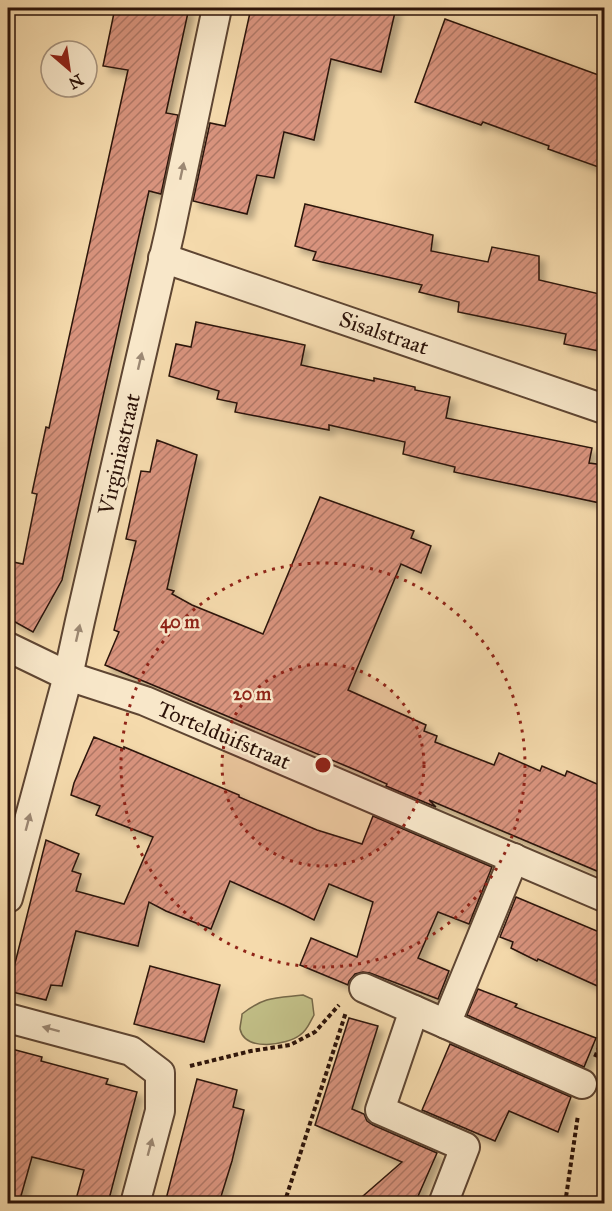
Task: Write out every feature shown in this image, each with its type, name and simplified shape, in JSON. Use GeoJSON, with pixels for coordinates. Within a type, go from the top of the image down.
{"type":"FeatureCollection","features":[{"type":"Feature","properties":{"kind":"street","name":"Virginiastraat"},"geometry":{"type":"LineString","coordinates":[[8,898],[68,676],[217,8]]}},
{"type":"Feature","properties":{"kind":"street","name":"Sisalstraat"},"geometry":{"type":"LineString","coordinates":[[163,258],[604,409]]}},
{"type":"Feature","properties":{"kind":"street","name":"Tortelduifstraat"},"geometry":{"type":"LineString","coordinates":[[8,647],[68,676],[145,701],[604,897]]}},
{"type":"Feature","properties":{"kind":"street"},"geometry":{"type":"LineString","coordinates":[[446,1024],[514,858]]}},
{"type":"Feature","properties":{"kind":"street"},"geometry":{"type":"LineString","coordinates":[[364,988],[582,1084]]}},
{"type":"Feature","properties":{"kind":"street"},"geometry":{"type":"LineString","coordinates":[[414,1010],[380,1110],[465,1147],[443,1203]]}},
{"type":"Feature","properties":{"kind":"street"},"geometry":{"type":"LineString","coordinates":[[8,1018],[131,1051],[160,1073],[160,1111],[135,1203]]}},
{"type":"Feature","properties":{"kind":"path"},"geometry":{"type":"LineString","coordinates":[[160,1073],[251,1051],[290,1045],[315,1032],[340,1004],[364,988]]}},
{"type":"Feature","properties":{"kind":"path"},"geometry":{"type":"LineString","coordinates":[[284,1203],[348,1004],[364,988]]}},
{"type":"Feature","properties":{"kind":"path"},"geometry":{"type":"LineString","coordinates":[[565,1203],[582,1084],[604,1036]]}},
{"type":"Feature","properties":{"kind":"shaded area"},"geometry":{"type":"Polygon","coordinates":[[[303,995],[312,999],[314,1015],[300,1035],[277,1044],[258,1044],[243,1036],[240,1029],[242,1014],[250,1008],[271,999],[303,995]]]}},
{"type":"Feature","properties":{"kind":"building"},"geometry":{"type":"Polygon","coordinates":[[[115,8],[189,8],[166,113],[178,115],[161,194],[149,191],[62,580],[33,632],[8,618],[8,561],[23,564],[37,494],[32,493],[46,427],[49,428],[128,70],[103,66],[115,8]]]}},
{"type":"Feature","properties":{"kind":"building"},"geometry":{"type":"Polygon","coordinates":[[[251,8],[396,8],[381,72],[331,59],[314,140],[284,132],[274,178],[257,175],[247,214],[193,201],[210,123],[225,126],[251,8]]]}},
{"type":"Feature","properties":{"kind":"building"},"geometry":{"type":"Polygon","coordinates":[[[445,19],[604,77],[604,169],[483,122],[481,125],[415,102],[445,19]]]}},
{"type":"Feature","properties":{"kind":"building"},"geometry":{"type":"Polygon","coordinates":[[[305,204],[433,235],[431,251],[488,262],[492,247],[539,256],[539,280],[604,295],[604,352],[564,344],[566,334],[458,312],[459,302],[419,292],[422,285],[313,260],[316,252],[295,246],[305,204]]]}},
{"type":"Feature","properties":{"kind":"building"},"geometry":{"type":"Polygon","coordinates":[[[196,322],[305,345],[301,365],[374,381],[374,378],[450,397],[446,418],[592,448],[589,463],[604,465],[604,486],[600,503],[454,472],[455,467],[403,454],[405,442],[329,425],[329,430],[235,412],[237,403],[217,399],[219,391],[169,376],[176,344],[191,347],[196,322]]]}},
{"type":"Feature","properties":{"kind":"building"},"geometry":{"type":"Polygon","coordinates":[[[157,440],[197,455],[167,589],[174,591],[172,594],[192,605],[263,634],[320,497],[414,531],[411,538],[431,546],[421,573],[401,564],[348,690],[426,725],[424,731],[437,736],[435,742],[494,765],[499,753],[540,771],[542,766],[565,776],[567,771],[604,787],[604,874],[429,800],[436,807],[386,786],[387,784],[358,771],[105,665],[119,632],[114,630],[136,541],[126,539],[141,471],[150,472],[157,440]]]}},
{"type":"Feature","properties":{"kind":"building"},"geometry":{"type":"Polygon","coordinates":[[[94,737],[124,749],[124,747],[317,830],[362,844],[373,816],[492,867],[469,924],[438,912],[418,958],[449,971],[438,999],[370,973],[355,974],[348,985],[300,965],[311,938],[357,957],[373,902],[329,884],[314,920],[230,881],[211,929],[149,902],[138,946],[76,931],[62,986],[51,985],[46,1000],[8,991],[46,840],[79,854],[72,871],[81,874],[76,891],[124,904],[153,837],[96,815],[100,806],[71,795],[94,737]]]}},
{"type":"Feature","properties":{"kind":"building"},"geometry":{"type":"Polygon","coordinates":[[[516,897],[604,934],[604,989],[511,948],[513,942],[500,937],[516,897]]]}},
{"type":"Feature","properties":{"kind":"building"},"geometry":{"type":"Polygon","coordinates":[[[150,966],[220,985],[204,1042],[134,1024],[150,966]]]}},
{"type":"Feature","properties":{"kind":"building"},"geometry":{"type":"Polygon","coordinates":[[[478,989],[517,1004],[515,1007],[596,1038],[584,1067],[467,1015],[478,989]]]}},
{"type":"Feature","properties":{"kind":"building"},"geometry":{"type":"Polygon","coordinates":[[[349,1018],[378,1026],[352,1109],[364,1114],[367,1121],[373,1125],[437,1153],[415,1203],[355,1203],[402,1162],[315,1125],[349,1018]]]}},
{"type":"Feature","properties":{"kind":"building"},"geometry":{"type":"Polygon","coordinates":[[[450,1044],[571,1097],[558,1132],[509,1111],[495,1141],[422,1110],[450,1044]]]}},
{"type":"Feature","properties":{"kind":"building"},"geometry":{"type":"Polygon","coordinates":[[[8,1048],[42,1057],[41,1061],[108,1079],[106,1084],[137,1092],[108,1203],[75,1203],[84,1170],[32,1157],[19,1203],[8,1203],[8,1048]]]}},
{"type":"Feature","properties":{"kind":"building"},"geometry":{"type":"Polygon","coordinates":[[[197,1079],[237,1090],[233,1107],[244,1110],[232,1161],[219,1203],[165,1203],[197,1079]]]}}]}
